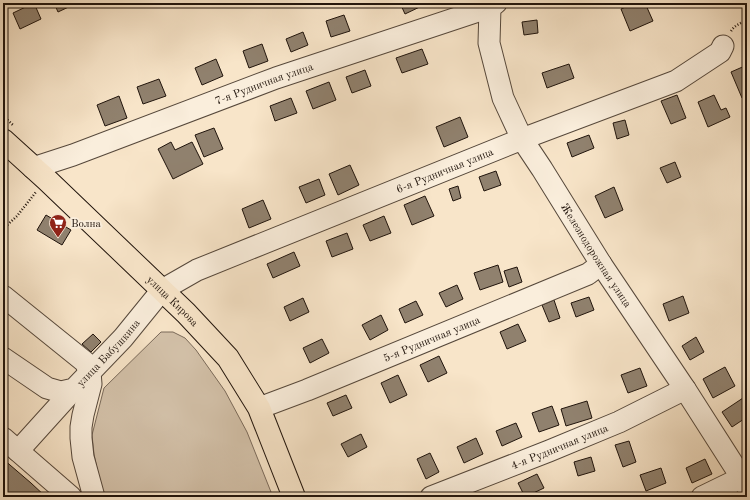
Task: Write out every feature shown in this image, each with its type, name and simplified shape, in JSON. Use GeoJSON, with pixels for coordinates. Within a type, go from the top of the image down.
{"type":"FeatureCollection","features":[{"type":"Feature","properties":{"kind":"main road","name":"улица Кирова"},"geometry":{"type":"LineString","coordinates":[[3,140],[186,313],[228,358],[259,408],[294,497]]}},
{"type":"Feature","properties":{"kind":"street","name":"Железнодорожная улица"},"geometry":{"type":"LineString","coordinates":[[493,5],[489,43],[503,98],[522,139],[601,264],[744,482]]}},
{"type":"Feature","properties":{"kind":"street","name":"7-я Рудничная улица"},"geometry":{"type":"LineString","coordinates":[[39,174],[73,155],[276,78],[493,5]]}},
{"type":"Feature","properties":{"kind":"street","name":"6-я Рудничная улица"},"geometry":{"type":"LineString","coordinates":[[162,290],[197,270],[522,139],[676,81],[720,52],[723,46]]}},
{"type":"Feature","properties":{"kind":"street","name":"5-я Рудничная улица"},"geometry":{"type":"LineString","coordinates":[[259,408],[588,274],[601,264]]}},
{"type":"Feature","properties":{"kind":"street","name":"улица Бабушкина"},"geometry":{"type":"LineString","coordinates":[[3,358],[47,388],[61,392],[74,389],[123,338],[162,290]]}},
{"type":"Feature","properties":{"kind":"street"},"geometry":{"type":"LineString","coordinates":[[3,296],[85,362],[90,372],[91,384],[83,415],[80,438],[83,457],[94,497]]}},
{"type":"Feature","properties":{"kind":"street"},"geometry":{"type":"LineString","coordinates":[[71,497],[11,444],[74,389]]}},
{"type":"Feature","properties":{"kind":"street","name":"4-я Рудничная улица"},"geometry":{"type":"LineString","coordinates":[[431,497],[619,422],[684,389]]}},
{"type":"Feature","properties":{"kind":"street"},"geometry":{"type":"LineString","coordinates":[[702,497],[744,482]]}},
{"type":"Feature","properties":{"kind":"path"},"geometry":{"type":"LineString","coordinates":[[3,229],[17,216],[39,174]]}},
{"type":"Feature","properties":{"kind":"shaded area"},"geometry":{"type":"Polygon","coordinates":[[[161,332],[173,332],[185,338],[196,350],[225,391],[247,432],[273,497],[103,497],[94,454],[92,435],[104,388],[161,332]]]}},
{"type":"Feature","properties":{"kind":"building"},"geometry":{"type":"Polygon","coordinates":[[[34,3],[41,19],[20,29],[13,13],[34,3]]]}},
{"type":"Feature","properties":{"kind":"building"},"geometry":{"type":"Polygon","coordinates":[[[54,3],[77,3],[58,12],[54,3]]]}},
{"type":"Feature","properties":{"kind":"building"},"geometry":{"type":"Polygon","coordinates":[[[400,3],[428,3],[405,14],[400,3]]]}},
{"type":"Feature","properties":{"kind":"building"},"geometry":{"type":"Polygon","coordinates":[[[635,3],[645,3],[653,21],[630,31],[621,9],[635,3]]]}},
{"type":"Feature","properties":{"kind":"building"},"geometry":{"type":"Polygon","coordinates":[[[344,15],[350,31],[331,37],[326,21],[344,15]]]}},
{"type":"Feature","properties":{"kind":"building"},"geometry":{"type":"Polygon","coordinates":[[[537,20],[538,33],[524,35],[522,22],[537,20]]]}},
{"type":"Feature","properties":{"kind":"building"},"geometry":{"type":"Polygon","coordinates":[[[303,32],[308,45],[291,52],[286,39],[303,32]]]}},
{"type":"Feature","properties":{"kind":"building"},"geometry":{"type":"Polygon","coordinates":[[[262,44],[268,61],[249,68],[243,51],[262,44]]]}},
{"type":"Feature","properties":{"kind":"building"},"geometry":{"type":"Polygon","coordinates":[[[422,49],[428,64],[402,73],[396,58],[422,49]]]}},
{"type":"Feature","properties":{"kind":"building"},"geometry":{"type":"Polygon","coordinates":[[[216,59],[223,76],[202,85],[195,68],[216,59]]]}},
{"type":"Feature","properties":{"kind":"building"},"geometry":{"type":"Polygon","coordinates":[[[569,64],[574,78],[547,88],[542,73],[569,64]]]}},
{"type":"Feature","properties":{"kind":"building"},"geometry":{"type":"Polygon","coordinates":[[[747,65],[747,96],[742,98],[731,72],[747,65]]]}},
{"type":"Feature","properties":{"kind":"building"},"geometry":{"type":"Polygon","coordinates":[[[365,70],[371,86],[352,93],[346,77],[365,70]]]}},
{"type":"Feature","properties":{"kind":"building"},"geometry":{"type":"Polygon","coordinates":[[[159,79],[166,96],[143,104],[137,87],[159,79]]]}},
{"type":"Feature","properties":{"kind":"building"},"geometry":{"type":"Polygon","coordinates":[[[329,82],[336,100],[313,109],[306,91],[329,82]]]}},
{"type":"Feature","properties":{"kind":"building"},"geometry":{"type":"Polygon","coordinates":[[[677,95],[686,118],[671,124],[661,101],[677,95]]]}},
{"type":"Feature","properties":{"kind":"building"},"geometry":{"type":"Polygon","coordinates":[[[714,95],[721,110],[726,108],[730,117],[708,127],[698,102],[714,95]]]}},
{"type":"Feature","properties":{"kind":"building"},"geometry":{"type":"Polygon","coordinates":[[[119,96],[127,118],[105,126],[97,105],[119,96]]]}},
{"type":"Feature","properties":{"kind":"building"},"geometry":{"type":"Polygon","coordinates":[[[291,98],[297,113],[275,121],[270,106],[291,98]]]}},
{"type":"Feature","properties":{"kind":"building"},"geometry":{"type":"Polygon","coordinates":[[[460,117],[468,137],[444,147],[436,127],[460,117]]]}},
{"type":"Feature","properties":{"kind":"building"},"geometry":{"type":"Polygon","coordinates":[[[625,120],[629,135],[617,139],[613,123],[625,120]]]}},
{"type":"Feature","properties":{"kind":"building"},"geometry":{"type":"Polygon","coordinates":[[[214,128],[223,149],[204,157],[195,135],[214,128]]]}},
{"type":"Feature","properties":{"kind":"building"},"geometry":{"type":"Polygon","coordinates":[[[589,135],[594,148],[572,157],[567,143],[589,135]]]}},
{"type":"Feature","properties":{"kind":"building"},"geometry":{"type":"Polygon","coordinates":[[[171,142],[175,150],[192,142],[203,164],[173,179],[158,149],[171,142]]]}},
{"type":"Feature","properties":{"kind":"building"},"geometry":{"type":"Polygon","coordinates":[[[675,162],[681,177],[667,183],[660,168],[675,162]]]}},
{"type":"Feature","properties":{"kind":"building"},"geometry":{"type":"Polygon","coordinates":[[[350,165],[359,185],[338,195],[329,174],[350,165]]]}},
{"type":"Feature","properties":{"kind":"building"},"geometry":{"type":"Polygon","coordinates":[[[496,171],[501,185],[484,191],[479,177],[496,171]]]}},
{"type":"Feature","properties":{"kind":"building"},"geometry":{"type":"Polygon","coordinates":[[[319,179],[325,195],[306,203],[299,187],[319,179]]]}},
{"type":"Feature","properties":{"kind":"building"},"geometry":{"type":"Polygon","coordinates":[[[458,186],[461,198],[453,201],[449,189],[458,186]]]}},
{"type":"Feature","properties":{"kind":"building"},"geometry":{"type":"Polygon","coordinates":[[[614,187],[623,210],[605,218],[595,196],[614,187]]]}},
{"type":"Feature","properties":{"kind":"building"},"geometry":{"type":"Polygon","coordinates":[[[425,196],[434,216],[412,225],[404,205],[425,196]]]}},
{"type":"Feature","properties":{"kind":"building"},"geometry":{"type":"Polygon","coordinates":[[[263,200],[271,219],[249,228],[242,209],[263,200]]]}},
{"type":"Feature","properties":{"kind":"building","name":"Волна"},"geometry":{"type":"Polygon","coordinates":[[[46,215],[71,230],[62,245],[37,230],[46,215]]]}},
{"type":"Feature","properties":{"kind":"building"},"geometry":{"type":"Polygon","coordinates":[[[384,216],[391,233],[370,241],[363,225],[384,216]]]}},
{"type":"Feature","properties":{"kind":"building"},"geometry":{"type":"Polygon","coordinates":[[[347,233],[353,249],[332,257],[326,241],[347,233]]]}},
{"type":"Feature","properties":{"kind":"building"},"geometry":{"type":"Polygon","coordinates":[[[294,252],[300,266],[273,278],[267,264],[294,252]]]}},
{"type":"Feature","properties":{"kind":"building"},"geometry":{"type":"Polygon","coordinates":[[[498,265],[503,282],[480,290],[474,273],[498,265]]]}},
{"type":"Feature","properties":{"kind":"building"},"geometry":{"type":"Polygon","coordinates":[[[517,267],[522,282],[509,287],[504,271],[517,267]]]}},
{"type":"Feature","properties":{"kind":"building"},"geometry":{"type":"Polygon","coordinates":[[[457,285],[463,299],[446,307],[439,293],[457,285]]]}},
{"type":"Feature","properties":{"kind":"building"},"geometry":{"type":"Polygon","coordinates":[[[683,296],[689,313],[669,321],[663,304],[683,296]]]}},
{"type":"Feature","properties":{"kind":"building"},"geometry":{"type":"Polygon","coordinates":[[[589,297],[594,310],[576,317],[571,303],[589,297]]]}},
{"type":"Feature","properties":{"kind":"building"},"geometry":{"type":"Polygon","coordinates":[[[303,298],[309,312],[290,321],[284,307],[303,298]]]}},
{"type":"Feature","properties":{"kind":"building"},"geometry":{"type":"Polygon","coordinates":[[[554,300],[560,318],[549,322],[542,305],[554,300]]]}},
{"type":"Feature","properties":{"kind":"building"},"geometry":{"type":"Polygon","coordinates":[[[416,301],[423,315],[405,323],[399,309],[416,301]]]}},
{"type":"Feature","properties":{"kind":"building"},"geometry":{"type":"Polygon","coordinates":[[[381,315],[388,330],[370,340],[362,325],[381,315]]]}},
{"type":"Feature","properties":{"kind":"building"},"geometry":{"type":"Polygon","coordinates":[[[518,324],[526,341],[507,349],[500,332],[518,324]]]}},
{"type":"Feature","properties":{"kind":"building"},"geometry":{"type":"Polygon","coordinates":[[[93,334],[101,342],[91,352],[82,344],[93,334]]]}},
{"type":"Feature","properties":{"kind":"building"},"geometry":{"type":"Polygon","coordinates":[[[696,337],[704,352],[690,360],[682,346],[696,337]]]}},
{"type":"Feature","properties":{"kind":"building"},"geometry":{"type":"Polygon","coordinates":[[[322,339],[329,353],[310,363],[303,348],[322,339]]]}},
{"type":"Feature","properties":{"kind":"building"},"geometry":{"type":"Polygon","coordinates":[[[439,356],[447,373],[428,382],[420,365],[439,356]]]}},
{"type":"Feature","properties":{"kind":"building"},"geometry":{"type":"Polygon","coordinates":[[[725,367],[735,386],[713,398],[703,379],[725,367]]]}},
{"type":"Feature","properties":{"kind":"building"},"geometry":{"type":"Polygon","coordinates":[[[640,368],[647,386],[628,393],[621,375],[640,368]]]}},
{"type":"Feature","properties":{"kind":"building"},"geometry":{"type":"Polygon","coordinates":[[[398,375],[407,395],[390,403],[381,383],[398,375]]]}},
{"type":"Feature","properties":{"kind":"building"},"geometry":{"type":"Polygon","coordinates":[[[346,395],[352,408],[333,416],[327,403],[346,395]]]}},
{"type":"Feature","properties":{"kind":"building"},"geometry":{"type":"Polygon","coordinates":[[[743,398],[747,404],[747,417],[732,427],[722,412],[743,398]]]}},
{"type":"Feature","properties":{"kind":"building"},"geometry":{"type":"Polygon","coordinates":[[[587,401],[592,418],[566,426],[561,409],[587,401]]]}},
{"type":"Feature","properties":{"kind":"building"},"geometry":{"type":"Polygon","coordinates":[[[552,406],[559,425],[539,432],[532,413],[552,406]]]}},
{"type":"Feature","properties":{"kind":"building"},"geometry":{"type":"Polygon","coordinates":[[[516,423],[522,437],[502,446],[496,431],[516,423]]]}},
{"type":"Feature","properties":{"kind":"building"},"geometry":{"type":"Polygon","coordinates":[[[361,434],[367,447],[348,457],[341,444],[361,434]]]}},
{"type":"Feature","properties":{"kind":"building"},"geometry":{"type":"Polygon","coordinates":[[[476,438],[483,454],[464,463],[457,447],[476,438]]]}},
{"type":"Feature","properties":{"kind":"building"},"geometry":{"type":"Polygon","coordinates":[[[629,441],[636,462],[623,467],[615,445],[629,441]]]}},
{"type":"Feature","properties":{"kind":"building"},"geometry":{"type":"Polygon","coordinates":[[[430,453],[439,472],[426,479],[417,459],[430,453]]]}},
{"type":"Feature","properties":{"kind":"building"},"geometry":{"type":"Polygon","coordinates":[[[591,457],[595,471],[578,476],[574,462],[591,457]]]}},
{"type":"Feature","properties":{"kind":"building"},"geometry":{"type":"Polygon","coordinates":[[[3,459],[31,483],[46,497],[3,497],[3,459]]]}},
{"type":"Feature","properties":{"kind":"building"},"geometry":{"type":"Polygon","coordinates":[[[705,459],[712,474],[692,483],[686,468],[705,459]]]}},
{"type":"Feature","properties":{"kind":"building"},"geometry":{"type":"Polygon","coordinates":[[[661,468],[666,483],[646,491],[640,475],[661,468]]]}},
{"type":"Feature","properties":{"kind":"building"},"geometry":{"type":"Polygon","coordinates":[[[537,474],[544,488],[525,497],[518,483],[537,474]]]}},
{"type":"Feature","properties":{"kind":"place","name":"Волна"},"geometry":{"type":"Point","coordinates":[58,238]}}]}
